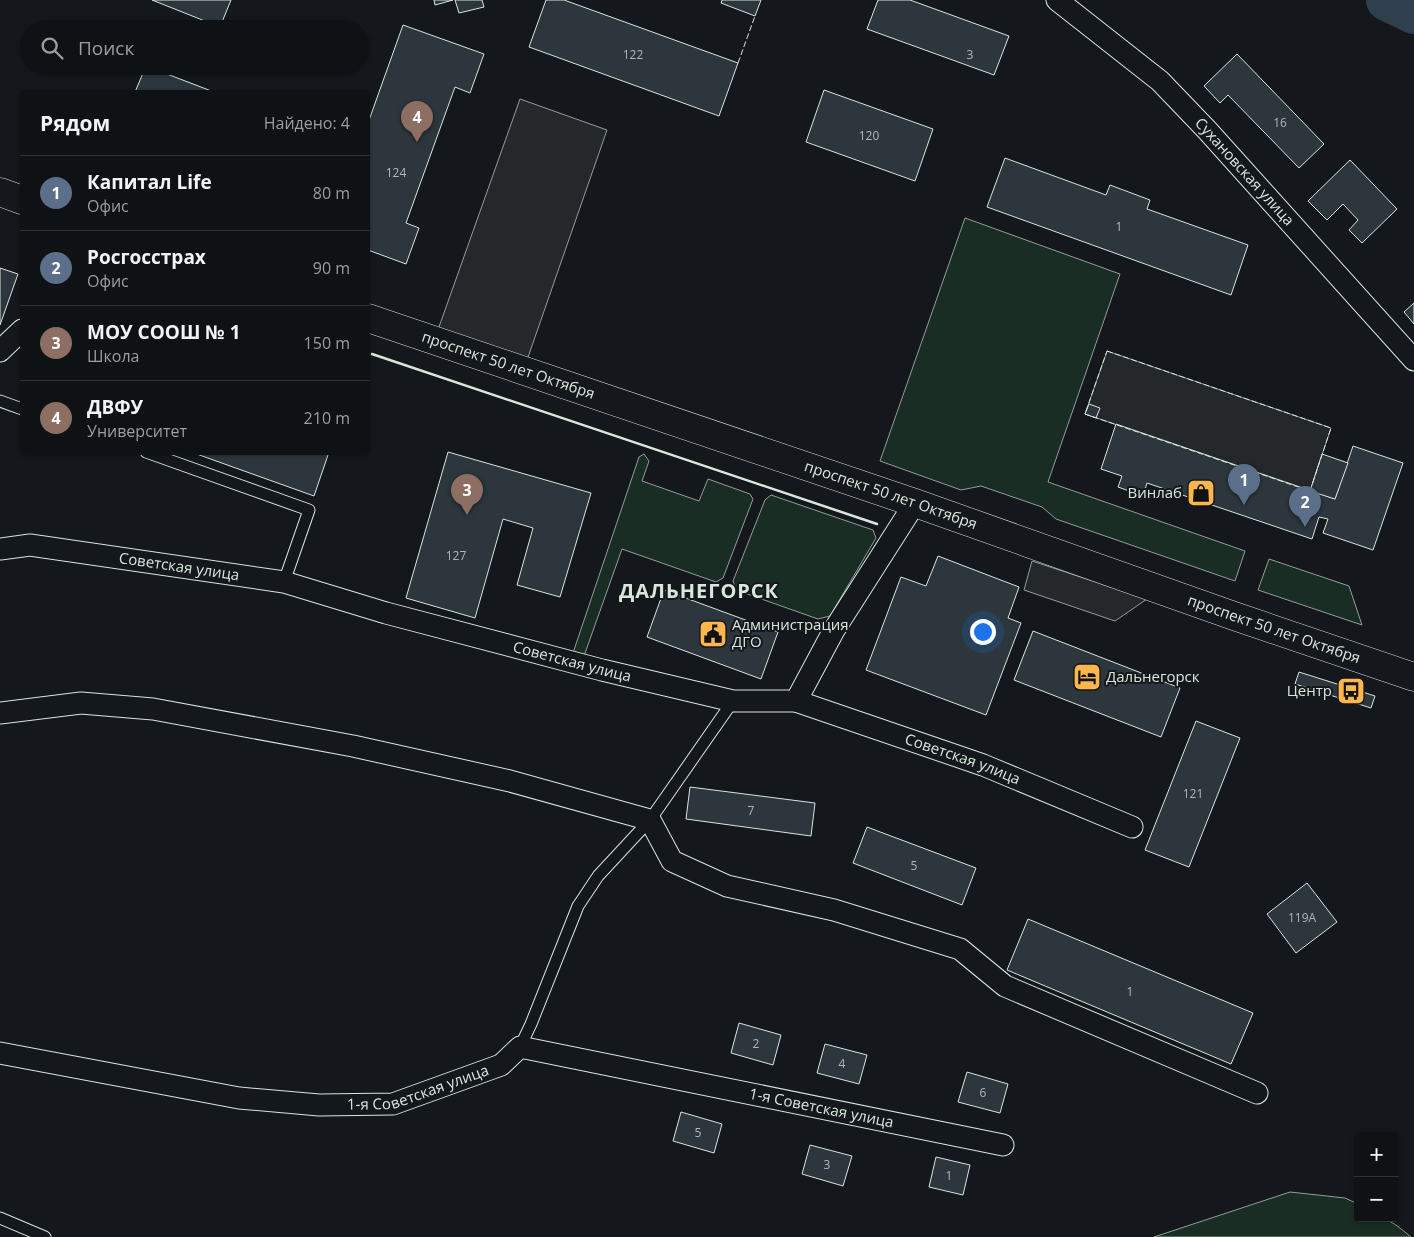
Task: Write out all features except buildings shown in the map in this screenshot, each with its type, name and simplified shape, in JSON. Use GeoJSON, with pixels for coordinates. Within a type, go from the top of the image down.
{"type":"FeatureCollection","features":[{"type":"Feature","properties":{"kind":"main road"},"geometry":{"type":"LineString","coordinates":[[0,192],[20,199]]}},
{"type":"Feature","properties":{"kind":"main road","name":"проспект 50 лет Октября"},"geometry":{"type":"LineString","coordinates":[[370,319],[915,503],[1234,616],[1414,677]]}},
{"type":"Feature","properties":{"kind":"street","name":"Сухановская улица"},"geometry":{"type":"LineString","coordinates":[[1057,0],[1160,81],[1207,130],[1414,360]]}},
{"type":"Feature","properties":{"kind":"street"},"geometry":{"type":"LineString","coordinates":[[0,351],[20,332]]}},
{"type":"Feature","properties":{"kind":"street"},"geometry":{"type":"LineString","coordinates":[[796,701],[834,630],[915,503]]}},
{"type":"Feature","properties":{"kind":"street","name":"Советская улица"},"geometry":{"type":"LineString","coordinates":[[0,549],[30,545],[284,582],[386,613],[602,670],[733,701],[796,701],[983,764],[1132,826]]}},
{"type":"Feature","properties":{"kind":"street"},"geometry":{"type":"LineString","coordinates":[[0,713],[81,703],[152,709],[362,748],[510,782],[650,820],[672,860],[727,886],[834,910],[960,949],[1005,986],[1257,1092]]}},
{"type":"Feature","properties":{"kind":"street","name":"1-я Советская улица"},"geometry":{"type":"LineString","coordinates":[[0,1053],[240,1098],[319,1106],[393,1104],[501,1065],[520,1048],[1003,1145]]}},
{"type":"Feature","properties":{"kind":"lane"},"geometry":{"type":"LineString","coordinates":[[0,402],[20,408]]}},
{"type":"Feature","properties":{"kind":"lane"},"geometry":{"type":"LineString","coordinates":[[154,455],[309,510],[284,582]]}},
{"type":"Feature","properties":{"kind":"lane"},"geometry":{"type":"LineString","coordinates":[[520,1048],[535,1016],[578,906],[598,876],[650,820],[733,701]]}},
{"type":"Feature","properties":{"kind":"lane"},"geometry":{"type":"LineString","coordinates":[[0,1218],[45,1237]]}},
{"type":"Feature","properties":{"kind":"green space"},"geometry":{"type":"Polygon","coordinates":[[[965,218],[1120,274],[1048,482],[1245,551],[1235,581],[1056,519],[1042,507],[981,486],[961,490],[880,461],[965,218]]]}},
{"type":"Feature","properties":{"kind":"green space"},"geometry":{"type":"Polygon","coordinates":[[[644,454],[649,461],[642,481],[699,501],[708,479],[750,494],[753,499],[723,578],[716,582],[622,549],[584,656],[573,653],[639,457],[644,454]]]}},
{"type":"Feature","properties":{"kind":"green space"},"geometry":{"type":"Polygon","coordinates":[[[771,495],[873,530],[876,538],[830,616],[818,619],[736,590],[733,581],[765,500],[771,495]]]}},
{"type":"Feature","properties":{"kind":"green space"},"geometry":{"type":"Polygon","coordinates":[[[1269,559],[1349,586],[1362,625],[1258,590],[1269,559]]]}},
{"type":"Feature","properties":{"kind":"green space"},"geometry":{"type":"Polygon","coordinates":[[[1290,1192],[1345,1198],[1354,1202],[1354,1222],[1390,1222],[1411,1237],[1154,1237],[1290,1192]]]}},
{"type":"Feature","properties":{"kind":"shaded area"},"geometry":{"type":"Polygon","coordinates":[[[520,99],[607,130],[526,363],[434,341],[520,99]]]}},
{"type":"Feature","properties":{"kind":"shaded area"},"geometry":{"type":"Polygon","coordinates":[[[1107,351],[1331,428],[1310,491],[1085,414],[1107,351]]]}},
{"type":"Feature","properties":{"kind":"shaded area"},"geometry":{"type":"Polygon","coordinates":[[[1032,561],[1147,599],[1115,621],[1024,590],[1032,561]]]}},
{"type":"Feature","properties":{"kind":"waterway"},"geometry":{"type":"LineString","coordinates":[[1387,0],[1414,13]]}},
{"type":"Feature","properties":{"kind":"fence"},"geometry":{"type":"LineString","coordinates":[[738,63],[755,16]]}},
{"type":"Feature","properties":{"kind":"fence"},"geometry":{"type":"LineString","coordinates":[[1107,351],[1331,428],[1310,491],[1085,414],[1107,351]]}},
{"type":"Feature","properties":{"kind":"wall"},"geometry":{"type":"LineString","coordinates":[[372,354],[877,524]]}},
{"type":"Feature","properties":{"kind":"place","name":"ДВФУ"},"geometry":{"type":"Point","coordinates":[417,142]}},
{"type":"Feature","properties":{"kind":"place","name":"Винлаб"},"geometry":{"type":"Point","coordinates":[1201,493]}},
{"type":"Feature","properties":{"kind":"place","name":"Капитал Life"},"geometry":{"type":"Point","coordinates":[1244,505]}},
{"type":"Feature","properties":{"kind":"place","name":"МОУ СООШ № 1"},"geometry":{"type":"Point","coordinates":[467,515]}},
{"type":"Feature","properties":{"kind":"place","name":"Росгосстрах"},"geometry":{"type":"Point","coordinates":[1305,527]}},
{"type":"Feature","properties":{"kind":"place","name":"Администрация ДГО"},"geometry":{"type":"Point","coordinates":[713,634]}},
{"type":"Feature","properties":{"kind":"place","name":"Дальнегорск"},"geometry":{"type":"Point","coordinates":[1087,677]}},
{"type":"Feature","properties":{"kind":"place","name":"Центр"},"geometry":{"type":"Point","coordinates":[1351,691]}},
{"type":"Feature","properties":{"kind":"district","name":"ДАЛЬНЕГОРСК"},"geometry":{"type":"Point","coordinates":[699,591]}}]}
